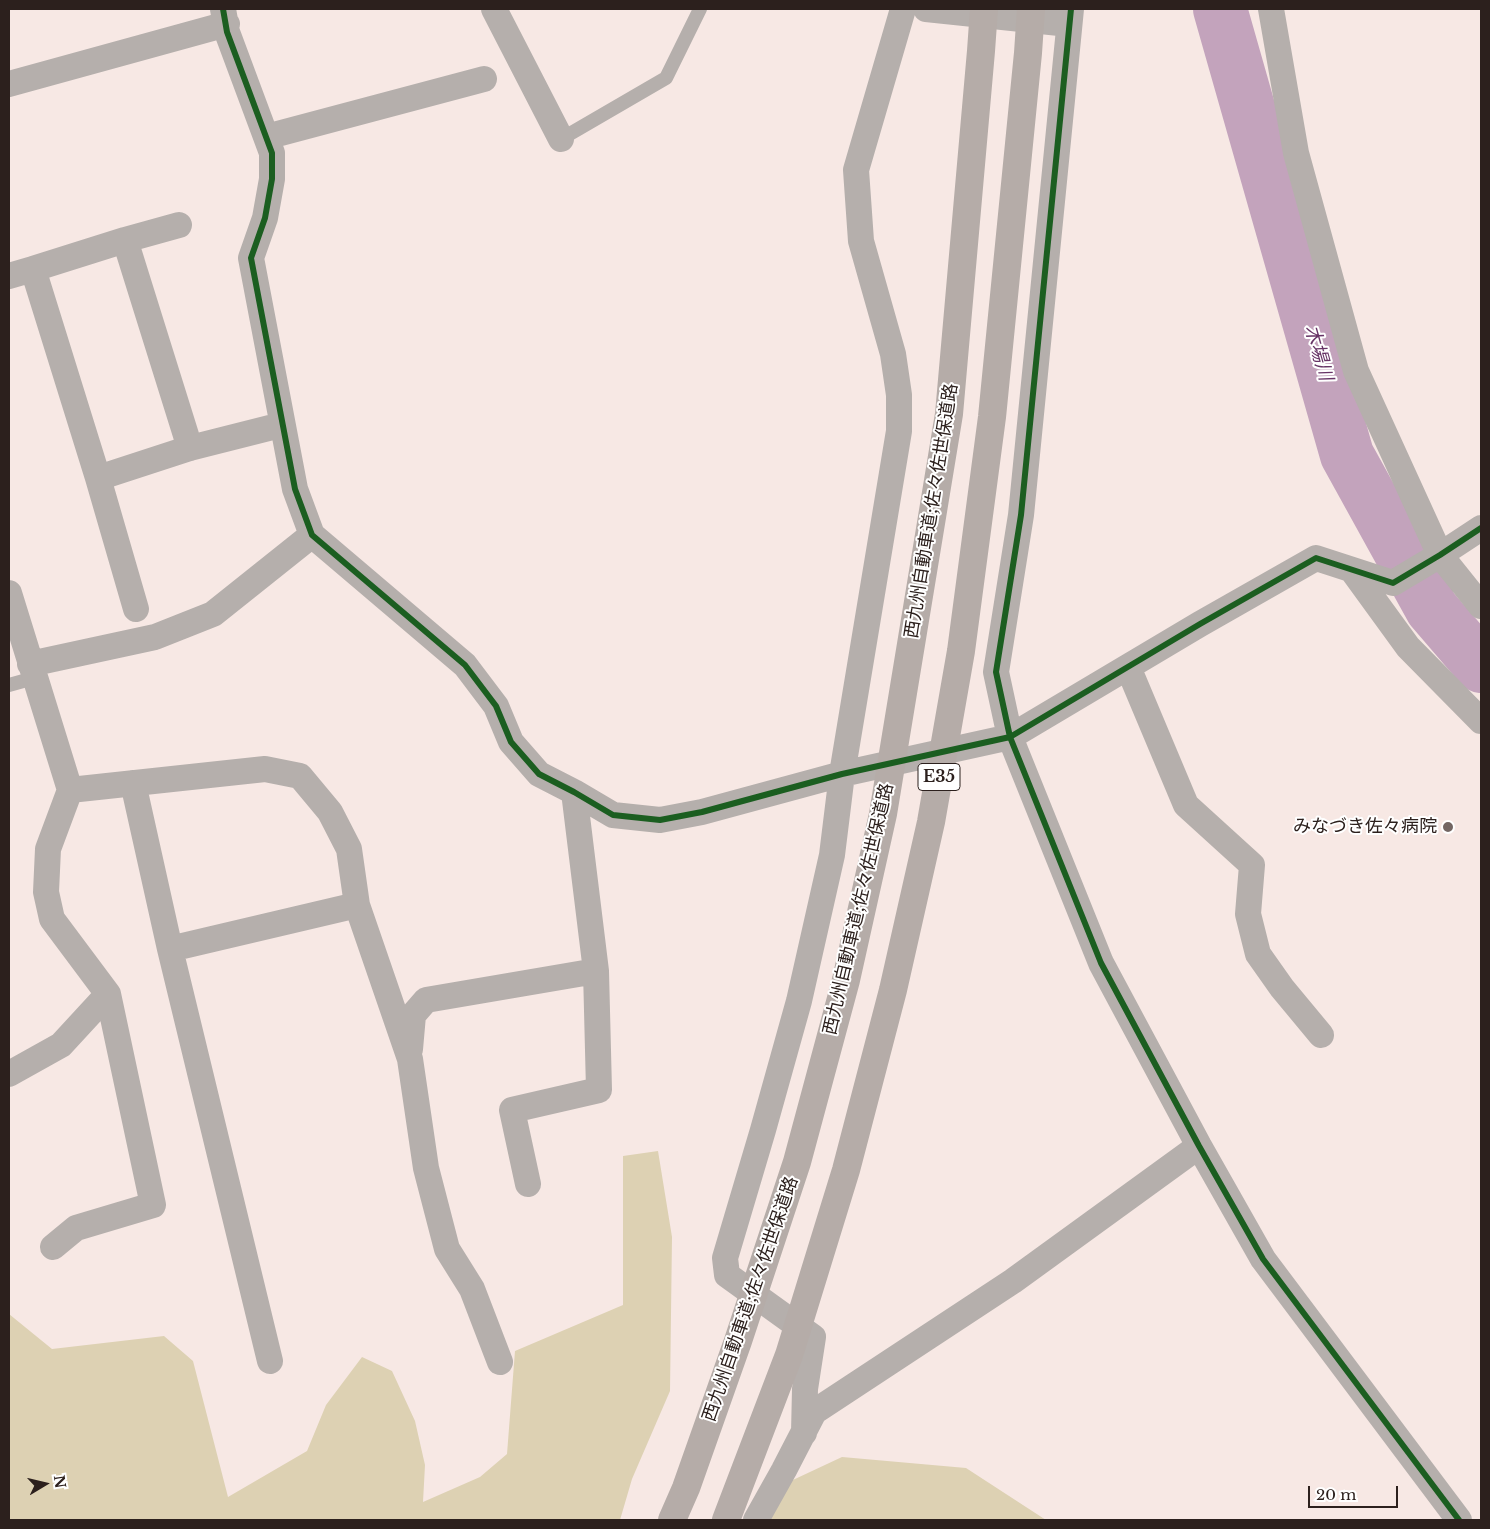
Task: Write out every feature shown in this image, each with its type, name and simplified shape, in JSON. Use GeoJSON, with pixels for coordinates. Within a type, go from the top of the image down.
{"type":"FeatureCollection","features":[{"type":"Feature","properties":{"kind":"highway","name":"西九州自動車道;佐々佐世保道路"},"geometry":{"type":"LineString","coordinates":[[672,1520],[686,1488],[738,1341],[797,1162],[846,980],[883,814],[949,414],[982,51],[984,9]]}},
{"type":"Feature","properties":{"kind":"highway","name":"E35"},"geometry":{"type":"LineString","coordinates":[[726,1520],[789,1354],[846,1170],[893,990],[931,822],[961,651],[992,417],[1031,9]]}},
{"type":"Feature","properties":{"kind":"street"},"geometry":{"type":"LineString","coordinates":[[494,9],[561,139]]}},
{"type":"Feature","properties":{"kind":"street"},"geometry":{"type":"LineString","coordinates":[[804,1433],[805,1389],[813,1337],[727,1275],[725,1258],[799,1001],[832,855],[842,774],[898,431],[899,395],[893,354],[861,241],[856,170],[903,9]]}},
{"type":"Feature","properties":{"kind":"street"},"geometry":{"type":"LineString","coordinates":[[926,9],[1070,17],[1021,515],[996,672],[1010,737],[1101,963],[1199,1146],[1263,1259],[1459,1520]]}},
{"type":"Feature","properties":{"kind":"street"},"geometry":{"type":"LineString","coordinates":[[1271,9],[1296,153],[1356,371],[1437,557],[1481,606]]}},
{"type":"Feature","properties":{"kind":"street"},"geometry":{"type":"LineString","coordinates":[[9,84],[225,16],[227,32],[272,153],[272,179],[265,218],[251,258],[295,489],[312,535],[465,665],[496,706],[511,742],[539,774],[613,815],[660,820],[702,812],[842,774],[1010,737],[1316,558],[1393,583],[1481,528]]}},
{"type":"Feature","properties":{"kind":"street"},"geometry":{"type":"LineString","coordinates":[[266,137],[484,79]]}},
{"type":"Feature","properties":{"kind":"street"},"geometry":{"type":"LineString","coordinates":[[136,609],[98,478],[21,272],[179,225]]}},
{"type":"Feature","properties":{"kind":"street"},"geometry":{"type":"LineString","coordinates":[[125,240],[190,448]]}},
{"type":"Feature","properties":{"kind":"street"},"geometry":{"type":"LineString","coordinates":[[98,478],[190,448],[282,424]]}},
{"type":"Feature","properties":{"kind":"street"},"geometry":{"type":"LineString","coordinates":[[32,671],[155,637],[213,614],[312,535]]}},
{"type":"Feature","properties":{"kind":"street"},"geometry":{"type":"LineString","coordinates":[[1352,570],[1408,647],[1481,721]]}},
{"type":"Feature","properties":{"kind":"street"},"geometry":{"type":"LineString","coordinates":[[9,593],[70,790],[48,849],[46,892],[52,919],[108,994],[153,1205],[76,1228],[53,1247]]}},
{"type":"Feature","properties":{"kind":"street"},"geometry":{"type":"LineString","coordinates":[[1128,667],[1186,804],[1252,866],[1248,914],[1258,954],[1282,988],[1321,1035]]}},
{"type":"Feature","properties":{"kind":"street"},"geometry":{"type":"LineString","coordinates":[[70,790],[265,769],[300,776],[330,812],[349,849],[357,905],[410,1059],[426,1168],[447,1249],[472,1289],[500,1362]]}},
{"type":"Feature","properties":{"kind":"street"},"geometry":{"type":"LineString","coordinates":[[133,783],[170,949],[270,1361]]}},
{"type":"Feature","properties":{"kind":"street"},"geometry":{"type":"LineString","coordinates":[[528,1184],[512,1110],[599,1090],[596,972],[574,792]]}},
{"type":"Feature","properties":{"kind":"street"},"geometry":{"type":"LineString","coordinates":[[170,949],[357,905]]}},
{"type":"Feature","properties":{"kind":"street"},"geometry":{"type":"LineString","coordinates":[[410,1059],[413,1015],[426,1000],[596,972]]}},
{"type":"Feature","properties":{"kind":"street"},"geometry":{"type":"LineString","coordinates":[[9,1074],[61,1045],[108,994]]}},
{"type":"Feature","properties":{"kind":"street"},"geometry":{"type":"LineString","coordinates":[[756,1520],[814,1412],[1013,1281],[1199,1146]]}},
{"type":"Feature","properties":{"kind":"lane"},"geometry":{"type":"LineString","coordinates":[[561,139],[666,78],[700,9]]}},
{"type":"Feature","properties":{"kind":"lane"},"geometry":{"type":"LineString","coordinates":[[9,685],[32,671]]}},
{"type":"Feature","properties":{"kind":"shaded area"},"geometry":{"type":"Polygon","coordinates":[[[658,1151],[672,1237],[670,1391],[632,1479],[620,1520],[9,1520],[9,1314],[52,1349],[164,1336],[193,1361],[228,1497],[307,1451],[326,1405],[362,1357],[392,1371],[415,1421],[425,1465],[423,1502],[480,1477],[507,1454],[515,1351],[623,1305],[623,1156],[658,1151]]]}},
{"type":"Feature","properties":{"kind":"shaded area"},"geometry":{"type":"Polygon","coordinates":[[[842,1457],[966,1468],[1046,1520],[768,1520],[780,1486],[842,1457]]]}},
{"type":"Feature","properties":{"kind":"waterway","name":"木場川"},"geometry":{"type":"LineString","coordinates":[[1220,9],[1347,455],[1432,609],[1481,666]]}},
{"type":"Feature","properties":{"kind":"cycle path"},"geometry":{"type":"LineString","coordinates":[[223,9],[227,32],[272,153],[272,179],[265,218],[251,258],[295,489],[312,535],[465,665],[496,706],[511,742],[539,774],[613,815],[660,820],[702,812],[842,774],[1010,737],[1200,624],[1316,558],[1393,583],[1481,528]]}},
{"type":"Feature","properties":{"kind":"cycle path"},"geometry":{"type":"LineString","coordinates":[[1071,9],[1021,515],[996,672],[1010,737],[1101,963],[1199,1146],[1263,1259],[1459,1520]]}},
{"type":"Feature","properties":{"kind":"place","name":"みなづき佐々病院"},"geometry":{"type":"Point","coordinates":[1448,827]}}]}
